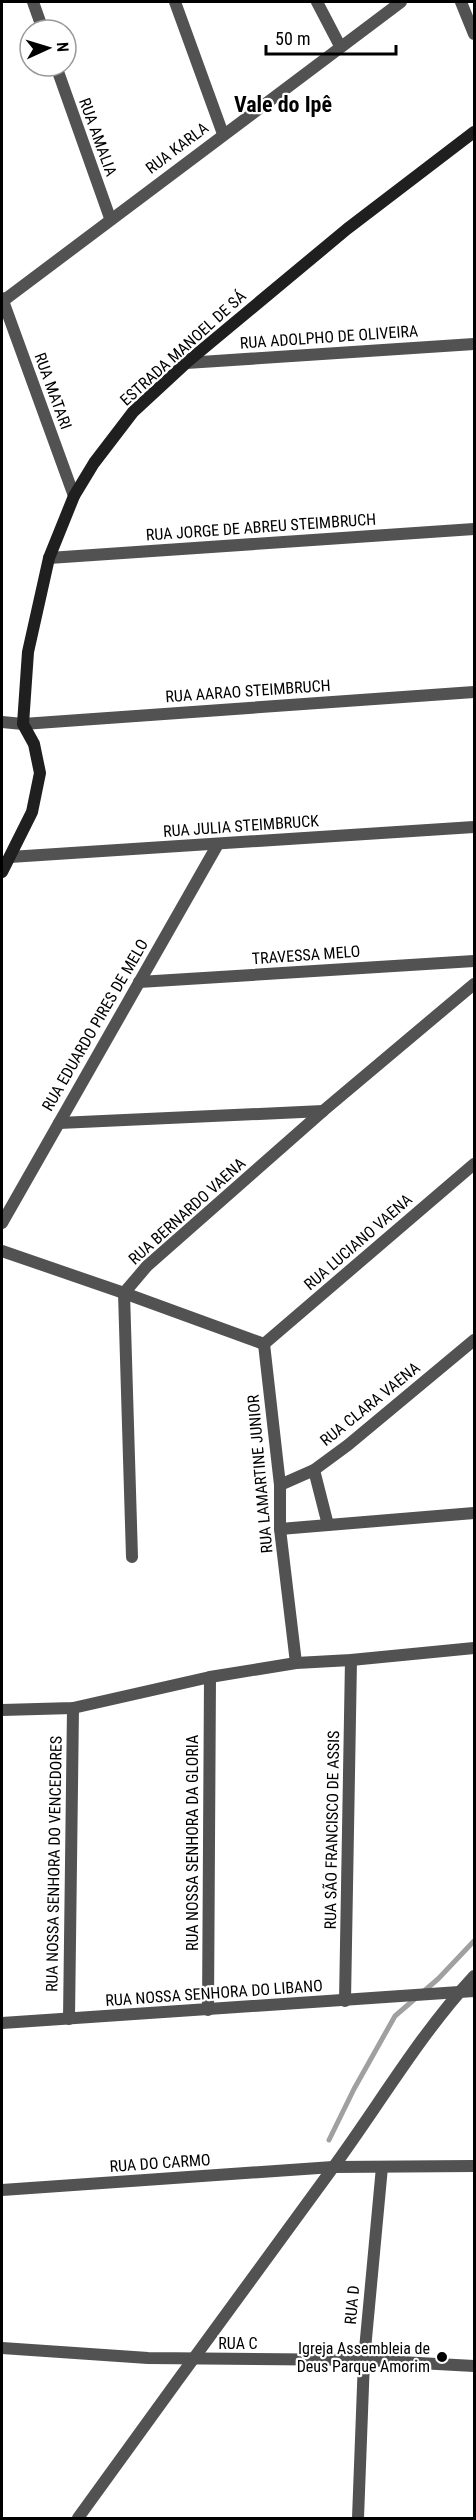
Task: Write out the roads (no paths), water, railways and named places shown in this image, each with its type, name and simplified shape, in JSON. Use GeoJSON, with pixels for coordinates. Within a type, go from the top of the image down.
{"type":"FeatureCollection","features":[{"type":"Feature","properties":{"kind":"main road","name":"ESTRADA MANOEL DE SÁ"},"geometry":{"type":"LineString","coordinates":[[2,872],[32,812],[40,772],[34,744],[23,724],[28,652],[49,558],[74,496],[94,463],[133,412],[186,363],[347,229],[474,132]]}},
{"type":"Feature","properties":{"kind":"street"},"geometry":{"type":"LineString","coordinates":[[33,2],[39,18]]}},
{"type":"Feature","properties":{"kind":"street"},"geometry":{"type":"LineString","coordinates":[[175,2],[223,134]]}},
{"type":"Feature","properties":{"kind":"street"},"geometry":{"type":"LineString","coordinates":[[318,2],[340,46]]}},
{"type":"Feature","properties":{"kind":"street","name":"RUA KARLA"},"geometry":{"type":"LineString","coordinates":[[2,300],[401,2]]}},
{"type":"Feature","properties":{"kind":"street"},"geometry":{"type":"LineString","coordinates":[[461,2],[474,34]]}},
{"type":"Feature","properties":{"kind":"street","name":"RUA AMALIA"},"geometry":{"type":"LineString","coordinates":[[60,78],[110,218]]}},
{"type":"Feature","properties":{"kind":"street","name":"RUA MATARI"},"geometry":{"type":"LineString","coordinates":[[2,300],[74,496]]}},
{"type":"Feature","properties":{"kind":"street","name":"RUA ADOLPHO DE OLIVEIRA"},"geometry":{"type":"LineString","coordinates":[[186,363],[474,344]]}},
{"type":"Feature","properties":{"kind":"street","name":"RUA JORGE DE ABREU STEIMBRUCH"},"geometry":{"type":"LineString","coordinates":[[49,558],[474,529]]}},
{"type":"Feature","properties":{"kind":"street","name":"RUA AARAO STEIMBRUCH"},"geometry":{"type":"LineString","coordinates":[[2,722],[23,724],[474,692]]}},
{"type":"Feature","properties":{"kind":"street","name":"RUA JULIA STEIMBRUCK"},"geometry":{"type":"LineString","coordinates":[[10,857],[474,827]]}},
{"type":"Feature","properties":{"kind":"street","name":"RUA EDUARDO PIRES DE MELO"},"geometry":{"type":"LineString","coordinates":[[2,1223],[218,844]]}},
{"type":"Feature","properties":{"kind":"street","name":"TRAVESSA MELO"},"geometry":{"type":"LineString","coordinates":[[139,982],[474,961]]}},
{"type":"Feature","properties":{"kind":"street","name":"RUA BERNARDO VAENA"},"geometry":{"type":"LineString","coordinates":[[124,1293],[147,1266],[323,1111],[474,984]]}},
{"type":"Feature","properties":{"kind":"street"},"geometry":{"type":"LineString","coordinates":[[59,1123],[323,1111]]}},
{"type":"Feature","properties":{"kind":"street","name":"RUA LUCIANO VAENA"},"geometry":{"type":"LineString","coordinates":[[264,1344],[474,1164]]}},
{"type":"Feature","properties":{"kind":"street"},"geometry":{"type":"LineString","coordinates":[[2,1251],[264,1344]]}},
{"type":"Feature","properties":{"kind":"street"},"geometry":{"type":"LineString","coordinates":[[124,1293],[132,1557]]}},
{"type":"Feature","properties":{"kind":"street","name":"RUA CLARA VAENA"},"geometry":{"type":"LineString","coordinates":[[280,1485],[314,1470],[348,1445],[474,1340]]}},
{"type":"Feature","properties":{"kind":"street","name":"RUA LAMARTINE JUNIOR"},"geometry":{"type":"LineString","coordinates":[[264,1344],[280,1485],[280,1529],[296,1663]]}},
{"type":"Feature","properties":{"kind":"street"},"geometry":{"type":"LineString","coordinates":[[314,1470],[328,1525]]}},
{"type":"Feature","properties":{"kind":"street"},"geometry":{"type":"LineString","coordinates":[[280,1529],[474,1513]]}},
{"type":"Feature","properties":{"kind":"street"},"geometry":{"type":"LineString","coordinates":[[2,1710],[73,1708],[210,1677],[296,1663],[474,1648]]}},
{"type":"Feature","properties":{"kind":"street","name":"RUA SÃO FRANCISCO DE ASSIS"},"geometry":{"type":"LineString","coordinates":[[345,2001],[351,1660]]}},
{"type":"Feature","properties":{"kind":"street","name":"RUA NOSSA SENHORA DA GLORIA"},"geometry":{"type":"LineString","coordinates":[[208,2010],[210,1677]]}},
{"type":"Feature","properties":{"kind":"street","name":"RUA NOSSA SENHORA DO VENCEDORES"},"geometry":{"type":"LineString","coordinates":[[69,2019],[73,1708]]}},
{"type":"Feature","properties":{"kind":"street"},"geometry":{"type":"LineString","coordinates":[[78,2518],[186,2359],[333,2167],[459,1992],[474,1976]]}},
{"type":"Feature","properties":{"kind":"street","name":"RUA NOSSA SENHORA DO LIBANO"},"geometry":{"type":"LineString","coordinates":[[2,2023],[474,1992]]}},
{"type":"Feature","properties":{"kind":"street","name":"RUA DO CARMO"},"geometry":{"type":"LineString","coordinates":[[2,2190],[333,2167],[474,2166]]}},
{"type":"Feature","properties":{"kind":"street","name":"RUA D"},"geometry":{"type":"LineString","coordinates":[[358,2518],[364,2360],[382,2167]]}},
{"type":"Feature","properties":{"kind":"street","name":"RUA C"},"geometry":{"type":"LineString","coordinates":[[2,2348],[148,2358],[364,2360],[474,2366]]}},
{"type":"Feature","properties":{"kind":"waterway"},"geometry":{"type":"LineString","coordinates":[[329,2140],[354,2089],[395,2016],[438,1979],[474,1941]]}},
{"type":"Feature","properties":{"kind":"place","name":"Igreja Assembleia de Deus Parque Amorim"},"geometry":{"type":"Point","coordinates":[442,2357]}},
{"type":"Feature","properties":{"kind":"district","name":"Vale do Ipê"},"geometry":{"type":"Point","coordinates":[283,104]}}]}
